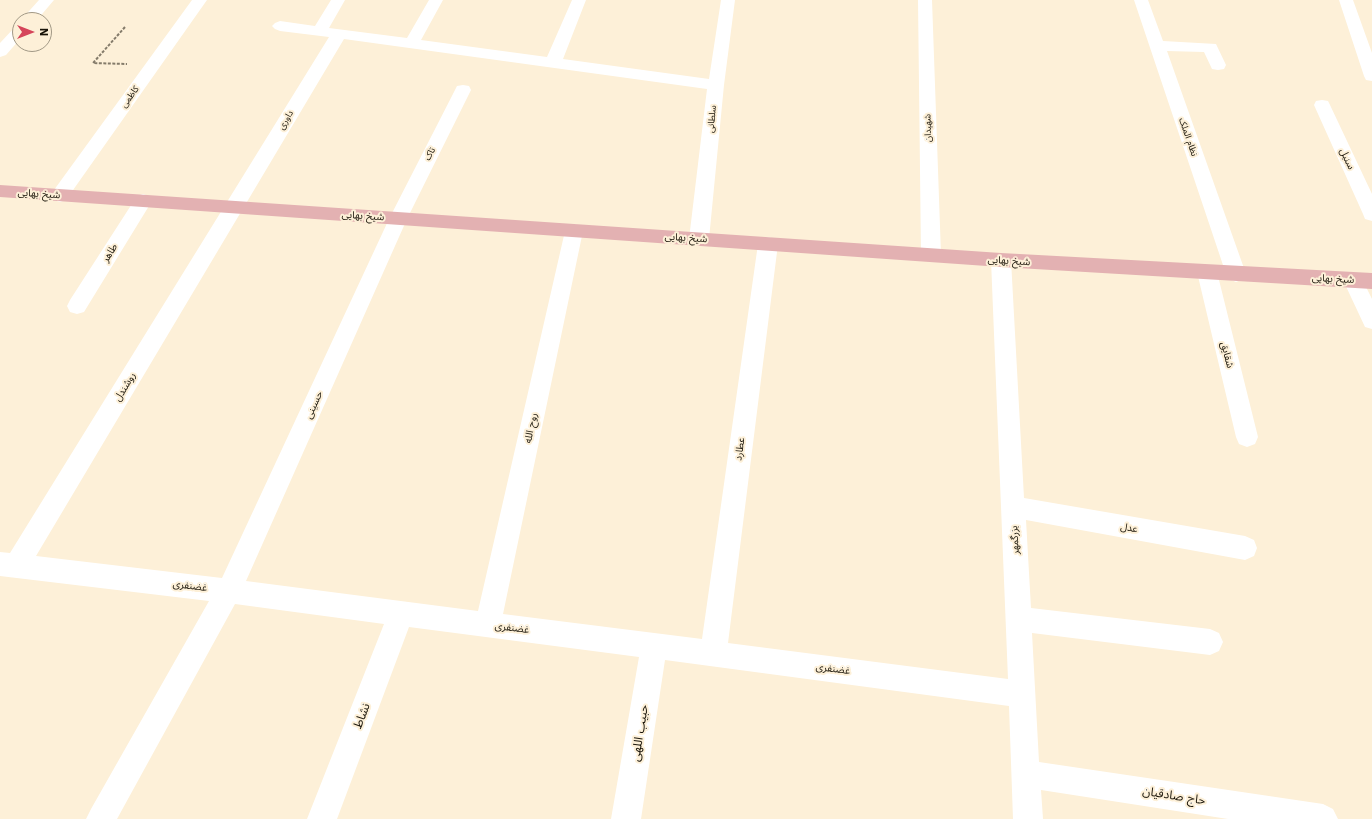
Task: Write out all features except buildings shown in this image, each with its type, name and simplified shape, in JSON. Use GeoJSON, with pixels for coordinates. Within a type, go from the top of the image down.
{"type":"FeatureCollection","features":[{"type":"Feature","properties":{"kind":"main road","name":"شیخ بهایی"},"geometry":{"type":"LineString","coordinates":[[0,191],[1001,260],[1363,281]]}},
{"type":"Feature","properties":{"kind":"street"},"geometry":{"type":"LineString","coordinates":[[36,12],[47,0]]}},
{"type":"Feature","properties":{"kind":"street","name":"کاظمی"},"geometry":{"type":"LineString","coordinates":[[60,195],[200,0]]}},
{"type":"Feature","properties":{"kind":"street"},"geometry":{"type":"LineString","coordinates":[[320,31],[338,0]]}},
{"type":"Feature","properties":{"kind":"street"},"geometry":{"type":"LineString","coordinates":[[412,44],[436,0]]}},
{"type":"Feature","properties":{"kind":"street"},"geometry":{"type":"LineString","coordinates":[[554,63],[578,0]]}},
{"type":"Feature","properties":{"kind":"street","name":"سلطانی"},"geometry":{"type":"LineString","coordinates":[[699,239],[716,85],[728,0]]}},
{"type":"Feature","properties":{"kind":"street","name":"شهیدان"},"geometry":{"type":"LineString","coordinates":[[925,0],[931,255]]}},
{"type":"Feature","properties":{"kind":"street","name":"نظام الملک"},"geometry":{"type":"LineString","coordinates":[[1141,0],[1236,274]]}},
{"type":"Feature","properties":{"kind":"street"},"geometry":{"type":"LineString","coordinates":[[1346,0],[1372,76]]}},
{"type":"Feature","properties":{"kind":"street"},"geometry":{"type":"LineString","coordinates":[[280,26],[716,85]]}},
{"type":"Feature","properties":{"kind":"street","name":"داوری"},"geometry":{"type":"LineString","coordinates":[[234,207],[339,34]]}},
{"type":"Feature","properties":{"kind":"street"},"geometry":{"type":"LineString","coordinates":[[0,52],[12,39]]}},
{"type":"Feature","properties":{"kind":"street"},"geometry":{"type":"LineString","coordinates":[[1157,46],[1210,47],[1218,65]]}},
{"type":"Feature","properties":{"kind":"street","name":"تاک"},"geometry":{"type":"LineString","coordinates":[[398,218],[463,90]]}},
{"type":"Feature","properties":{"kind":"street","name":"سنبل"},"geometry":{"type":"LineString","coordinates":[[1322,105],[1372,214]]}},
{"type":"Feature","properties":{"kind":"street","name":"طاهر"},"geometry":{"type":"LineString","coordinates":[[78,306],[143,201]]}},
{"type":"Feature","properties":{"kind":"street","name":"روشندل"},"geometry":{"type":"LineString","coordinates":[[8,565],[234,207]]}},
{"type":"Feature","properties":{"kind":"street","name":"حسینی"},"geometry":{"type":"LineString","coordinates":[[101,819],[229,591],[398,218]]}},
{"type":"Feature","properties":{"kind":"street","name":"روح الله"},"geometry":{"type":"LineString","coordinates":[[488,625],[574,231]]}},
{"type":"Feature","properties":{"kind":"street","name":"عطارد"},"geometry":{"type":"LineString","coordinates":[[713,654],[768,244]]}},
{"type":"Feature","properties":{"kind":"street","name":"بزرگمهر"},"geometry":{"type":"LineString","coordinates":[[1001,260],[1028,819]]}},
{"type":"Feature","properties":{"kind":"street","name":"شقایق"},"geometry":{"type":"LineString","coordinates":[[1207,272],[1247,437]]}},
{"type":"Feature","properties":{"kind":"street"},"geometry":{"type":"LineString","coordinates":[[1363,281],[1372,321]]}},
{"type":"Feature","properties":{"kind":"street","name":"عدل"},"geometry":{"type":"LineString","coordinates":[[1013,507],[1245,548]]}},
{"type":"Feature","properties":{"kind":"street","name":"غضنفری"},"geometry":{"type":"LineString","coordinates":[[8,565],[229,591],[1023,694]]}},
{"type":"Feature","properties":{"kind":"street","name":"نشاط"},"geometry":{"type":"LineString","coordinates":[[322,819],[401,613]]}},
{"type":"Feature","properties":{"kind":"street"},"geometry":{"type":"LineString","coordinates":[[1019,619],[1210,642]]}},
{"type":"Feature","properties":{"kind":"street","name":"حبیب اللهی"},"geometry":{"type":"LineString","coordinates":[[626,819],[654,646]]}},
{"type":"Feature","properties":{"kind":"street","name":"حاج صادقیان"},"geometry":{"type":"LineString","coordinates":[[1026,774],[1323,819]]}},
{"type":"Feature","properties":{"kind":"path"},"geometry":{"type":"LineString","coordinates":[[125,27],[93,62],[153,65]]}}]}
